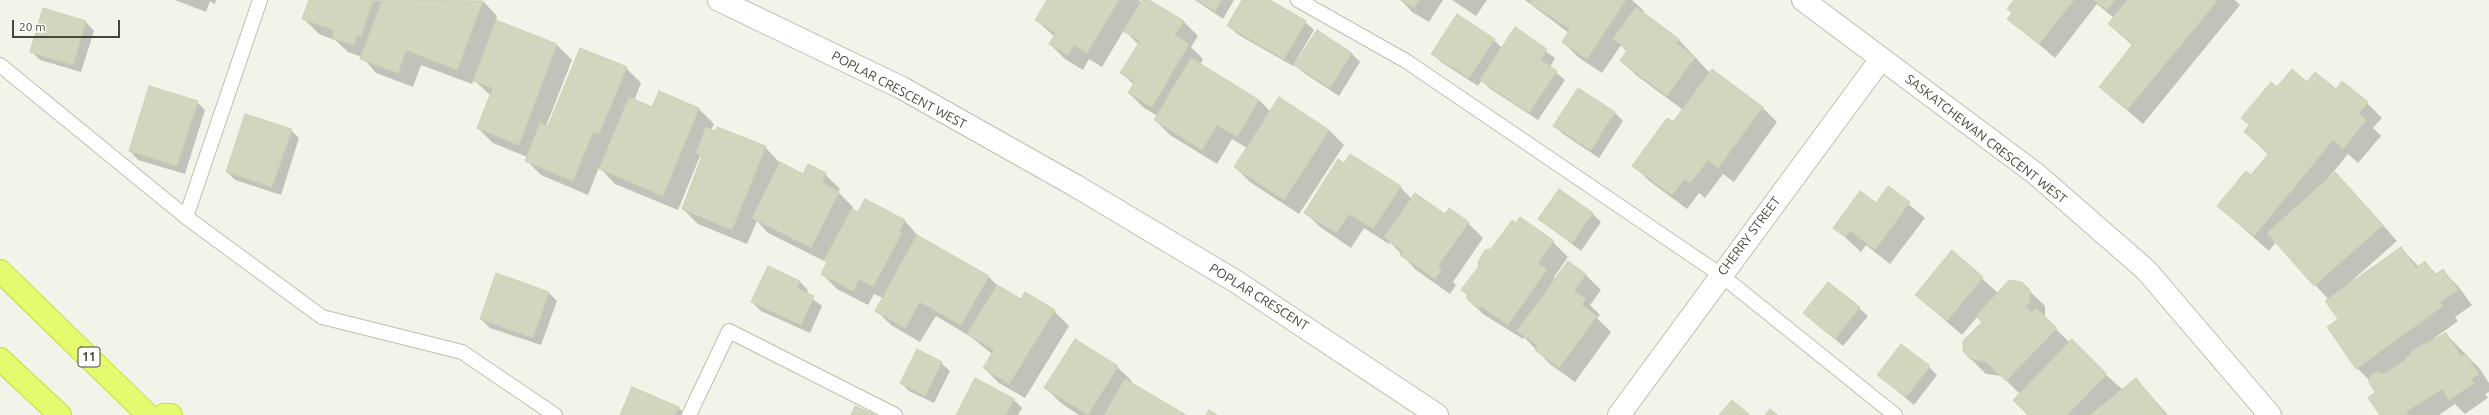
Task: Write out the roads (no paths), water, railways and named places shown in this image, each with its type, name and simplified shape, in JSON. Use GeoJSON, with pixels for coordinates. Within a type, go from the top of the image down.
{"type":"FeatureCollection","features":[{"type":"Feature","properties":{"kind":"highway","name":"11"},"geometry":{"type":"LineString","coordinates":[[0,271],[148,415]]}},
{"type":"Feature","properties":{"kind":"highway"},"geometry":{"type":"LineString","coordinates":[[0,359],[60,415]]}},
{"type":"Feature","properties":{"kind":"highway"},"geometry":{"type":"LineString","coordinates":[[164,415],[171,415]]}},
{"type":"Feature","properties":{"kind":"street","name":"POPLAR CRESCENT WEST"},"geometry":{"type":"LineString","coordinates":[[719,0],[902,88],[1076,186]]}},
{"type":"Feature","properties":{"kind":"street","name":"SASKATCHEWAN CRESCENT WEST"},"geometry":{"type":"LineString","coordinates":[[1803,0],[2036,174],[2146,270],[2270,415]]}},
{"type":"Feature","properties":{"kind":"street","name":"CHERRY STREET"},"geometry":{"type":"LineString","coordinates":[[1619,415],[1881,59]]}},
{"type":"Feature","properties":{"kind":"street","name":"POPLAR CRESCENT"},"geometry":{"type":"LineString","coordinates":[[1076,186],[1235,281],[1437,415]]}},
{"type":"Feature","properties":{"kind":"lane"},"geometry":{"type":"LineString","coordinates":[[186,217],[260,0]]}},
{"type":"Feature","properties":{"kind":"lane"},"geometry":{"type":"LineString","coordinates":[[1298,0],[1406,61],[1721,275],[1895,415]]}},
{"type":"Feature","properties":{"kind":"lane"},"geometry":{"type":"LineString","coordinates":[[0,65],[186,217],[322,317],[462,352],[555,415]]}},
{"type":"Feature","properties":{"kind":"lane"},"geometry":{"type":"LineString","coordinates":[[688,415],[729,331],[895,415]]}}]}
